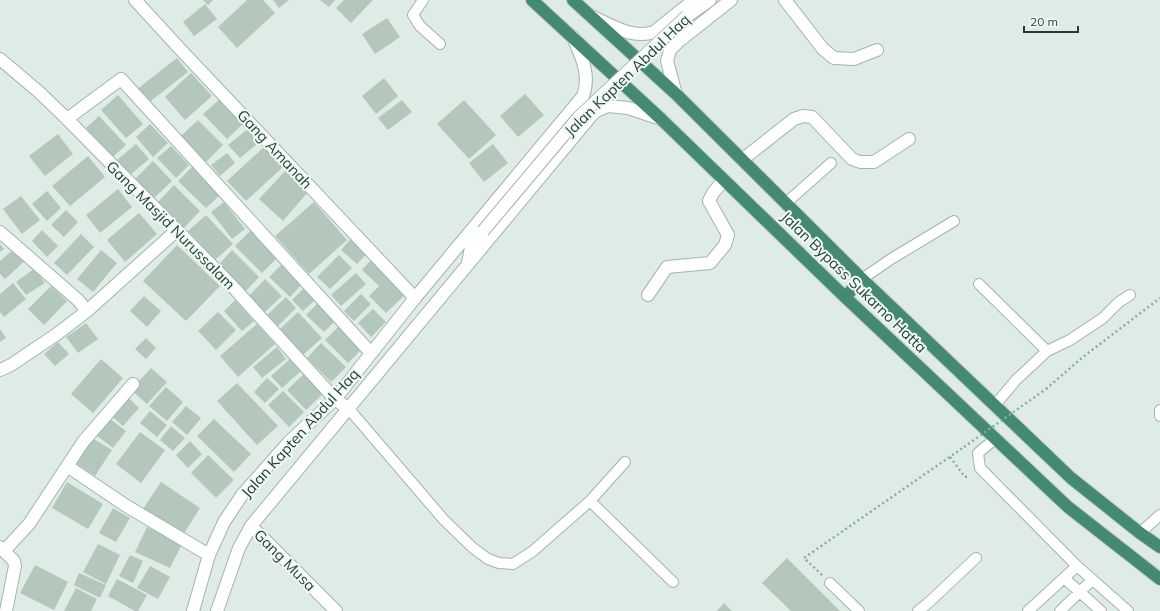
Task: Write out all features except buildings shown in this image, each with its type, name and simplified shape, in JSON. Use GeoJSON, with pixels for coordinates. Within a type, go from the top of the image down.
{"type":"FeatureCollection","features":[{"type":"Feature","properties":{"kind":"highway","name":"Jalan Bypass Sukarno Hatta"},"geometry":{"type":"LineString","coordinates":[[532,0],[661,119],[1068,507],[1160,580]]}},
{"type":"Feature","properties":{"kind":"highway","name":"Jalan Bypass Sukarno Hatta"},"geometry":{"type":"LineString","coordinates":[[573,0],[676,94],[862,279],[1071,478],[1160,547]]}},
{"type":"Feature","properties":{"kind":"highway"},"geometry":{"type":"LineString","coordinates":[[846,297],[862,279]]}},
{"type":"Feature","properties":{"kind":"street","name":"Gang Amanah"},"geometry":{"type":"LineString","coordinates":[[134,0],[415,298]]}},
{"type":"Feature","properties":{"kind":"street"},"geometry":{"type":"LineString","coordinates":[[591,16],[637,35],[646,34],[654,32],[694,0]]}},
{"type":"Feature","properties":{"kind":"street","name":"Jalan Kapten Abdul Haq"},"geometry":{"type":"LineString","coordinates":[[468,265],[471,247],[578,118],[688,16],[710,0]]}},
{"type":"Feature","properties":{"kind":"street"},"geometry":{"type":"LineString","coordinates":[[676,94],[667,61],[670,50],[679,41],[731,0]]}},
{"type":"Feature","properties":{"kind":"street"},"geometry":{"type":"LineString","coordinates":[[785,0],[823,49],[834,58],[854,59],[878,50]]}},
{"type":"Feature","properties":{"kind":"street"},"geometry":{"type":"LineString","coordinates":[[664,24],[661,32],[665,41],[670,43],[679,41]]}},
{"type":"Feature","properties":{"kind":"street","name":"Jalan Kapten Abdul Haq"},"geometry":{"type":"LineString","coordinates":[[193,611],[209,555],[224,522],[242,495],[289,442],[335,399],[415,298],[583,96],[586,78],[585,66],[573,37]]}},
{"type":"Feature","properties":{"kind":"street","name":"Gang Masjid Nurussalam"},"geometry":{"type":"LineString","coordinates":[[0,59],[39,92],[67,119],[233,287],[335,399],[349,409]]}},
{"type":"Feature","properties":{"kind":"street"},"geometry":{"type":"LineString","coordinates":[[67,119],[121,79],[371,353]]}},
{"type":"Feature","properties":{"kind":"street","name":"Jalan Kapten Abdul Haq"},"geometry":{"type":"LineString","coordinates":[[217,611],[239,548],[251,526],[585,123],[596,111],[608,106],[628,108],[661,119]]}},
{"type":"Feature","properties":{"kind":"street"},"geometry":{"type":"LineString","coordinates":[[570,112],[574,108],[583,110],[586,115],[585,123]]}},
{"type":"Feature","properties":{"kind":"street"},"geometry":{"type":"LineString","coordinates":[[742,160],[794,119],[803,116],[812,117],[852,159],[860,162],[874,162],[909,139]]}},
{"type":"Feature","properties":{"kind":"street"},"geometry":{"type":"LineString","coordinates":[[648,295],[667,267],[710,263],[725,245],[728,234],[709,201],[713,193],[724,180]]}},
{"type":"Feature","properties":{"kind":"street"},"geometry":{"type":"LineString","coordinates":[[0,370],[12,365],[87,311],[176,231]]}},
{"type":"Feature","properties":{"kind":"street"},"geometry":{"type":"LineString","coordinates":[[0,232],[78,300],[87,311]]}},
{"type":"Feature","properties":{"kind":"street"},"geometry":{"type":"LineString","coordinates":[[452,253],[471,247]]}},
{"type":"Feature","properties":{"kind":"street"},"geometry":{"type":"LineString","coordinates":[[6,611],[15,566],[14,562],[2,549],[29,524],[83,442],[133,384]]}},
{"type":"Feature","properties":{"kind":"street"},"geometry":{"type":"LineString","coordinates":[[67,466],[125,505],[209,555]]}},
{"type":"Feature","properties":{"kind":"street","name":"Gang Musa"},"geometry":{"type":"LineString","coordinates":[[251,526],[336,611]]}},
{"type":"Feature","properties":{"kind":"lane"},"geometry":{"type":"LineString","coordinates":[[423,0],[413,15],[420,26],[440,44]]}},
{"type":"Feature","properties":{"kind":"lane"},"geometry":{"type":"LineString","coordinates":[[786,203],[831,163]]}},
{"type":"Feature","properties":{"kind":"lane"},"geometry":{"type":"LineString","coordinates":[[862,279],[954,220]]}},
{"type":"Feature","properties":{"kind":"lane"},"geometry":{"type":"LineString","coordinates":[[979,284],[1047,351]]}},
{"type":"Feature","properties":{"kind":"lane"},"geometry":{"type":"LineString","coordinates":[[994,405],[1016,380],[1047,351],[1081,333],[1103,318],[1119,302],[1130,295]]}},
{"type":"Feature","properties":{"kind":"lane"},"geometry":{"type":"LineString","coordinates":[[349,409],[444,520],[473,548],[488,559],[499,563],[512,564],[533,551],[590,501],[625,462]]}},
{"type":"Feature","properties":{"kind":"lane"},"geometry":{"type":"LineString","coordinates":[[1160,410],[1160,416]]}},
{"type":"Feature","properties":{"kind":"lane"},"geometry":{"type":"LineString","coordinates":[[995,439],[978,453],[980,468],[1077,566],[1128,611]]}},
{"type":"Feature","properties":{"kind":"lane"},"geometry":{"type":"LineString","coordinates":[[590,501],[673,582]]}},
{"type":"Feature","properties":{"kind":"lane"},"geometry":{"type":"LineString","coordinates":[[1140,533],[1160,514]]}},
{"type":"Feature","properties":{"kind":"lane"},"geometry":{"type":"LineString","coordinates":[[918,611],[931,608],[976,558]]}},
{"type":"Feature","properties":{"kind":"lane"},"geometry":{"type":"LineString","coordinates":[[1028,611],[1077,566]]}},
{"type":"Feature","properties":{"kind":"lane"},"geometry":{"type":"LineString","coordinates":[[1064,578],[1101,611]]}},
{"type":"Feature","properties":{"kind":"lane"},"geometry":{"type":"LineString","coordinates":[[1060,611],[1092,580]]}},
{"type":"Feature","properties":{"kind":"lane"},"geometry":{"type":"LineString","coordinates":[[830,582],[859,611]]}},
{"type":"Feature","properties":{"kind":"path"},"geometry":{"type":"LineString","coordinates":[[830,582],[804,558],[964,448],[1046,389],[1083,357],[1160,298]]}},
{"type":"Feature","properties":{"kind":"path"},"geometry":{"type":"LineString","coordinates":[[950,457],[966,478],[980,468]]}}]}
